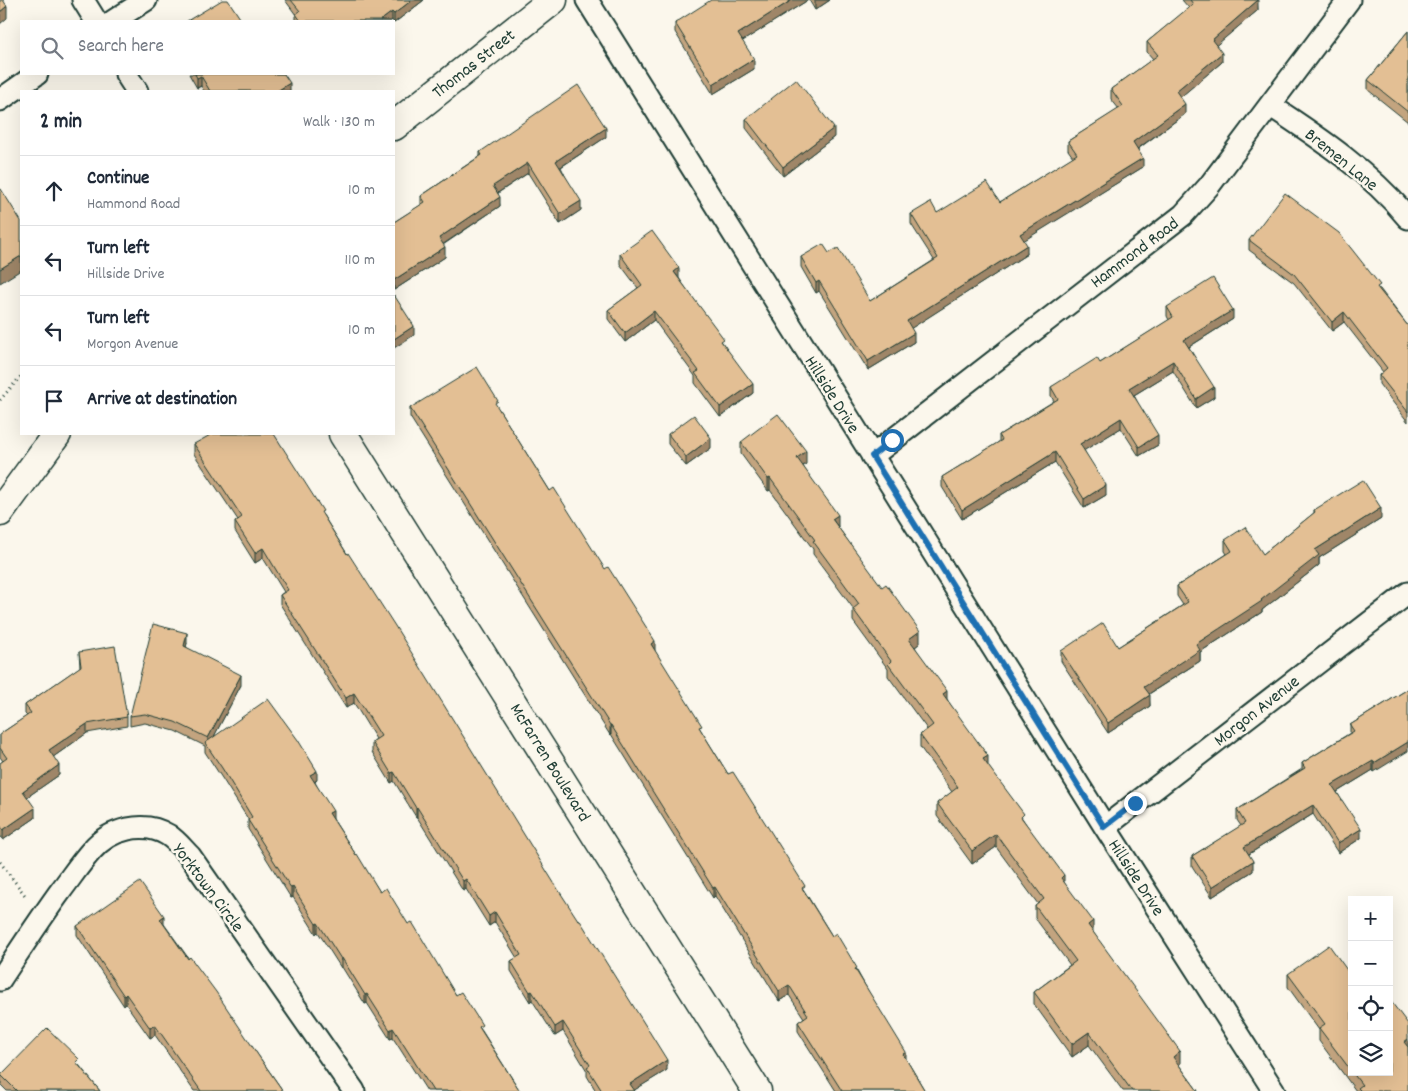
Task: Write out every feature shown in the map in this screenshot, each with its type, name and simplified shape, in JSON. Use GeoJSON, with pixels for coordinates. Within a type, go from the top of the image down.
{"type":"FeatureCollection","features":[{"type":"Feature","properties":{"kind":"street"},"geometry":{"type":"LineString","coordinates":[[83,0],[95,20]]}},
{"type":"Feature","properties":{"kind":"street"},"geometry":{"type":"LineString","coordinates":[[115,20],[146,0]]}},
{"type":"Feature","properties":{"kind":"street","name":"Thomas Street"},"geometry":{"type":"LineString","coordinates":[[395,125],[553,0]]}},
{"type":"Feature","properties":{"kind":"street","name":"Hillside Drive"},"geometry":{"type":"LineString","coordinates":[[587,0],[1104,827],[1274,1091]]}},
{"type":"Feature","properties":{"kind":"street","name":"Hammond Road"},"geometry":{"type":"LineString","coordinates":[[872,456],[1183,215],[1209,186],[1271,106],[1349,0]]}},
{"type":"Feature","properties":{"kind":"street"},"geometry":{"type":"LineString","coordinates":[[0,100],[36,75]]}},
{"type":"Feature","properties":{"kind":"street"},"geometry":{"type":"LineString","coordinates":[[127,75],[135,90]]}},
{"type":"Feature","properties":{"kind":"street","name":"Bremen Lane"},"geometry":{"type":"LineString","coordinates":[[1271,106],[1321,139],[1372,179],[1408,218]]}},
{"type":"Feature","properties":{"kind":"street"},"geometry":{"type":"LineString","coordinates":[[0,512],[56,435]]}},
{"type":"Feature","properties":{"kind":"street","name":"McFarren Boulevard"},"geometry":{"type":"LineString","coordinates":[[344,435],[757,1091]]}},
{"type":"Feature","properties":{"kind":"street","name":"Morgon Avenue"},"geometry":{"type":"LineString","coordinates":[[1104,827],[1408,593]]}},
{"type":"Feature","properties":{"kind":"street","name":"Yorktown Circle"},"geometry":{"type":"LineString","coordinates":[[0,980],[41,917],[93,849],[107,837],[124,829],[137,827],[152,829],[167,834],[190,856],[354,1091]]}},
{"type":"Feature","properties":{"kind":"path"},"geometry":{"type":"LineString","coordinates":[[0,400],[20,377]]}},
{"type":"Feature","properties":{"kind":"path"},"geometry":{"type":"LineString","coordinates":[[0,862],[41,917]]}},
{"type":"Feature","properties":{"kind":"building"},"geometry":{"type":"Polygon","coordinates":[[[0,0],[3,0],[7,6],[0,12],[0,0]]]}},
{"type":"Feature","properties":{"kind":"building"},"geometry":{"type":"Polygon","coordinates":[[[222,0],[228,0],[241,20],[189,20],[222,0]]]}},
{"type":"Feature","properties":{"kind":"building"},"geometry":{"type":"Polygon","coordinates":[[[291,0],[412,0],[394,14],[392,12],[381,20],[300,20],[296,14],[300,11],[291,0]]]}},
{"type":"Feature","properties":{"kind":"building"},"geometry":{"type":"Polygon","coordinates":[[[711,0],[792,0],[738,34],[754,59],[713,84],[675,23],[711,0]]]}},
{"type":"Feature","properties":{"kind":"building"},"geometry":{"type":"Polygon","coordinates":[[[1190,0],[1258,0],[1212,40],[1222,53],[1176,91],[1185,104],[1133,142],[1143,158],[1020,234],[1027,245],[907,321],[914,333],[868,361],[819,281],[816,283],[801,257],[823,244],[829,253],[838,248],[870,301],[938,258],[911,214],[931,202],[937,213],[987,182],[1000,202],[1077,154],[1068,141],[1123,106],[1111,89],[1158,55],[1147,42],[1193,4],[1190,0]]]}},
{"type":"Feature","properties":{"kind":"building"},"geometry":{"type":"Polygon","coordinates":[[[1408,31],[1408,112],[1368,80],[1408,31]]]}},
{"type":"Feature","properties":{"kind":"building"},"geometry":{"type":"Polygon","coordinates":[[[196,75],[285,75],[290,83],[279,90],[209,90],[201,76],[197,78],[196,75]]]}},
{"type":"Feature","properties":{"kind":"building"},"geometry":{"type":"Polygon","coordinates":[[[796,79],[834,128],[783,167],[746,119],[796,79]]]}},
{"type":"Feature","properties":{"kind":"building"},"geometry":{"type":"Polygon","coordinates":[[[578,85],[606,128],[556,161],[581,201],[560,214],[528,163],[493,186],[500,197],[439,238],[445,247],[395,279],[395,221],[425,202],[421,196],[482,155],[480,152],[578,85]]]}},
{"type":"Feature","properties":{"kind":"building"},"geometry":{"type":"Polygon","coordinates":[[[1,189],[20,219],[20,257],[0,269],[1,189]]]}},
{"type":"Feature","properties":{"kind":"building"},"geometry":{"type":"Polygon","coordinates":[[[1285,193],[1339,233],[1380,285],[1377,287],[1408,326],[1408,412],[1379,375],[1387,368],[1344,312],[1332,322],[1294,274],[1249,240],[1285,193]]]}},
{"type":"Feature","properties":{"kind":"building"},"geometry":{"type":"Polygon","coordinates":[[[652,231],[679,268],[674,272],[724,339],[721,341],[753,384],[720,407],[695,373],[699,371],[654,311],[625,333],[608,310],[642,285],[620,254],[652,231]]]}},
{"type":"Feature","properties":{"kind":"building"},"geometry":{"type":"Polygon","coordinates":[[[1213,278],[1233,310],[1184,340],[1214,387],[1196,399],[1173,361],[1129,388],[1158,435],[1139,447],[1121,418],[1080,444],[1106,485],[1084,499],[1055,452],[962,510],[942,477],[1002,440],[999,435],[1058,399],[1051,387],[1097,358],[1100,363],[1173,317],[1167,307],[1213,278]]]}},
{"type":"Feature","properties":{"kind":"building"},"geometry":{"type":"Polygon","coordinates":[[[395,297],[414,326],[395,338],[395,297]]]}},
{"type":"Feature","properties":{"kind":"building"},"geometry":{"type":"Polygon","coordinates":[[[477,367],[498,401],[495,403],[550,491],[554,488],[605,569],[608,567],[655,641],[651,644],[702,726],[699,727],[728,774],[733,772],[805,886],[802,888],[832,936],[836,933],[857,968],[855,969],[906,1052],[903,1054],[925,1091],[842,1091],[798,1022],[808,1015],[789,985],[779,991],[715,887],[713,888],[410,408],[477,367]]]}},
{"type":"Feature","properties":{"kind":"building"},"geometry":{"type":"Polygon","coordinates":[[[778,414],[806,451],[797,458],[838,515],[832,519],[882,587],[886,584],[920,631],[909,639],[947,691],[943,694],[988,756],[983,759],[1024,814],[1021,817],[1064,875],[1061,878],[1093,921],[1088,925],[1180,1051],[1173,1057],[1198,1091],[1132,1091],[1089,1032],[1072,1044],[1034,992],[1076,961],[1035,906],[1044,899],[996,834],[972,851],[937,803],[958,787],[920,735],[933,725],[888,664],[891,661],[853,609],[859,604],[770,478],[768,479],[741,442],[778,414]]]}},
{"type":"Feature","properties":{"kind":"building"},"geometry":{"type":"Polygon","coordinates":[[[694,415],[711,438],[686,457],[668,434],[694,415]]]}},
{"type":"Feature","properties":{"kind":"building"},"geometry":{"type":"Polygon","coordinates":[[[210,435],[275,435],[323,511],[321,512],[347,554],[395,626],[554,883],[579,919],[667,1060],[630,1084],[635,1091],[602,1091],[587,1067],[590,1065],[563,1022],[555,1027],[532,991],[530,992],[511,961],[521,955],[495,912],[489,916],[466,879],[463,881],[394,772],[391,773],[372,742],[381,736],[354,693],[346,698],[280,595],[288,590],[263,548],[255,553],[235,522],[242,517],[194,444],[210,435]]]}},
{"type":"Feature","properties":{"kind":"building"},"geometry":{"type":"Polygon","coordinates":[[[1363,480],[1381,508],[1315,550],[1319,555],[1262,601],[1196,644],[1200,650],[1144,687],[1150,695],[1108,723],[1061,651],[1103,623],[1118,647],[1188,602],[1177,586],[1232,551],[1225,540],[1245,527],[1263,554],[1315,512],[1314,510],[1363,480]]]}},
{"type":"Feature","properties":{"kind":"building"},"geometry":{"type":"Polygon","coordinates":[[[153,624],[187,633],[184,646],[241,675],[208,738],[175,722],[145,714],[130,716],[153,624]]]}},
{"type":"Feature","properties":{"kind":"building"},"geometry":{"type":"Polygon","coordinates":[[[115,646],[127,717],[87,724],[49,750],[59,765],[23,791],[35,808],[3,830],[0,825],[0,763],[7,758],[0,748],[0,734],[31,713],[25,705],[81,666],[79,652],[115,646]]]}},
{"type":"Feature","properties":{"kind":"building"},"geometry":{"type":"Polygon","coordinates":[[[1408,689],[1408,742],[1374,763],[1373,761],[1332,785],[1361,829],[1338,843],[1313,805],[1244,847],[1253,861],[1212,887],[1192,856],[1245,823],[1237,810],[1305,768],[1302,763],[1354,731],[1350,725],[1408,689]]]}},
{"type":"Feature","properties":{"kind":"building"},"geometry":{"type":"Polygon","coordinates":[[[268,699],[298,740],[317,771],[310,775],[333,811],[329,813],[356,855],[380,892],[386,888],[408,924],[412,922],[456,995],[461,992],[482,1025],[479,1027],[520,1091],[433,1091],[393,1028],[390,1030],[318,923],[316,924],[293,887],[291,888],[248,820],[252,817],[205,743],[268,699]]]}},
{"type":"Feature","properties":{"kind":"building"},"geometry":{"type":"Polygon","coordinates":[[[140,882],[164,916],[160,919],[188,959],[190,957],[216,992],[283,1091],[201,1091],[155,1025],[150,1028],[126,994],[124,996],[77,926],[140,882]]]}},
{"type":"Feature","properties":{"kind":"building"},"geometry":{"type":"Polygon","coordinates":[[[1329,945],[1348,971],[1348,1067],[1319,1028],[1325,1024],[1288,974],[1329,945]]]}},
{"type":"Feature","properties":{"kind":"building"},"geometry":{"type":"Polygon","coordinates":[[[1393,1004],[1408,1024],[1408,1039],[1404,1042],[1408,1047],[1408,1091],[1361,1091],[1358,1088],[1362,1085],[1355,1076],[1393,1076],[1393,1004]]]}},
{"type":"Feature","properties":{"kind":"building"},"geometry":{"type":"Polygon","coordinates":[[[47,1028],[79,1059],[76,1062],[100,1091],[17,1091],[1,1075],[47,1028]]]}},
{"type":"Feature","properties":{"kind":"route"},"geometry":{"type":"LineString","coordinates":[[892,440],[872,456],[1104,827],[1135,803]]}}]}
